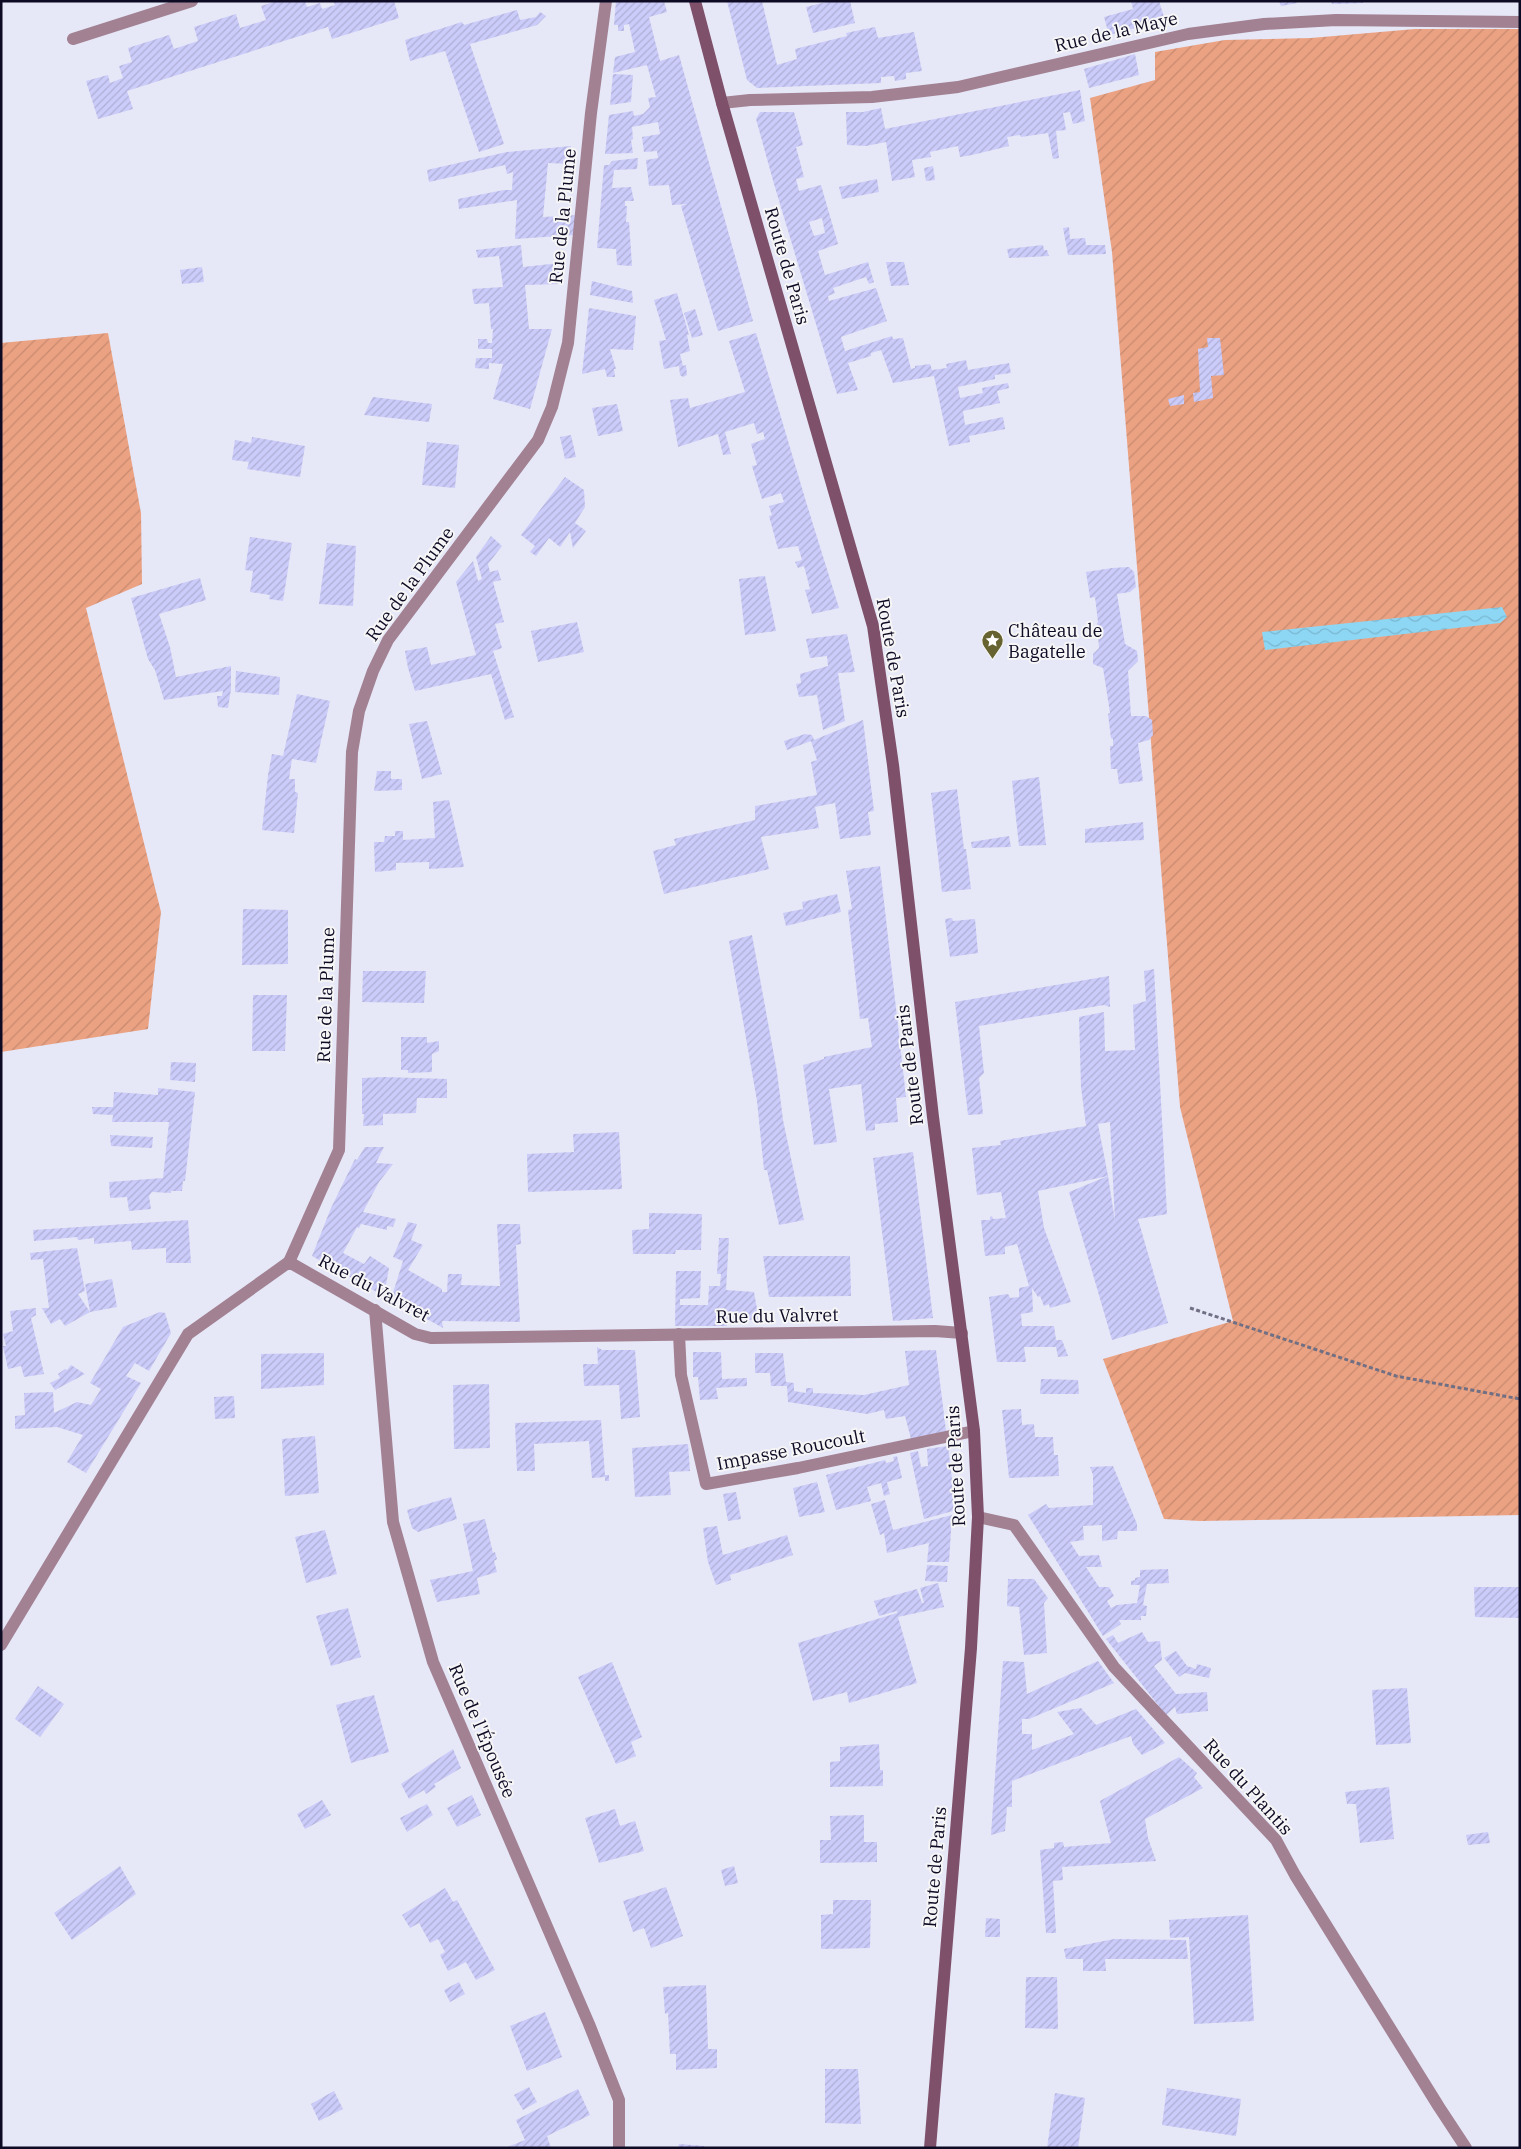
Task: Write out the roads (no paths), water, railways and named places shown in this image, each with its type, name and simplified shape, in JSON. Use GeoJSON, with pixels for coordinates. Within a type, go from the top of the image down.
{"type":"FeatureCollection","features":[{"type":"Feature","properties":{"kind":"main road","name":"Route de Paris"},"geometry":{"type":"LineString","coordinates":[[695,1],[722,103],[873,626],[892,756],[933,1116],[974,1431],[978,1517],[971,1648],[930,2148]]}},
{"type":"Feature","properties":{"kind":"street"},"geometry":{"type":"LineString","coordinates":[[73,39],[192,1]]}},
{"type":"Feature","properties":{"kind":"street","name":"Rue de la Plume"},"geometry":{"type":"LineString","coordinates":[[290,1262],[339,1150],[352,752],[359,711],[373,671],[388,640],[538,440],[552,407],[568,343],[591,113],[606,1]]}},
{"type":"Feature","properties":{"kind":"street","name":"Rue de la Maye"},"geometry":{"type":"LineString","coordinates":[[722,103],[750,100],[872,97],[958,87],[1188,34],[1264,24],[1336,20],[1520,22]]}},
{"type":"Feature","properties":{"kind":"street","name":"Rue du Valvret"},"geometry":{"type":"LineString","coordinates":[[1,1645],[188,1334],[290,1262],[415,1334],[431,1338],[680,1334],[962,1333]]}},
{"type":"Feature","properties":{"kind":"street","name":"Rue de l'Épousée"},"geometry":{"type":"LineString","coordinates":[[375,1310],[393,1522],[433,1662],[589,2024],[618,2100],[619,2148]]}},
{"type":"Feature","properties":{"kind":"street","name":"Impasse Roucoult"},"geometry":{"type":"LineString","coordinates":[[680,1334],[681,1375],[706,1484],[798,1468],[974,1431]]}},
{"type":"Feature","properties":{"kind":"street","name":"Rue du Plantis"},"geometry":{"type":"LineString","coordinates":[[978,1517],[1014,1525],[1114,1667],[1276,1840],[1295,1875],[1466,2148]]}},
{"type":"Feature","properties":{"kind":"water"},"geometry":{"type":"Polygon","coordinates":[[[1502,607],[1507,617],[1500,623],[1265,650],[1262,632],[1502,607]]]}},
{"type":"Feature","properties":{"kind":"place","name":"Château de Bagatelle"},"geometry":{"type":"Point","coordinates":[992,660]}}]}
